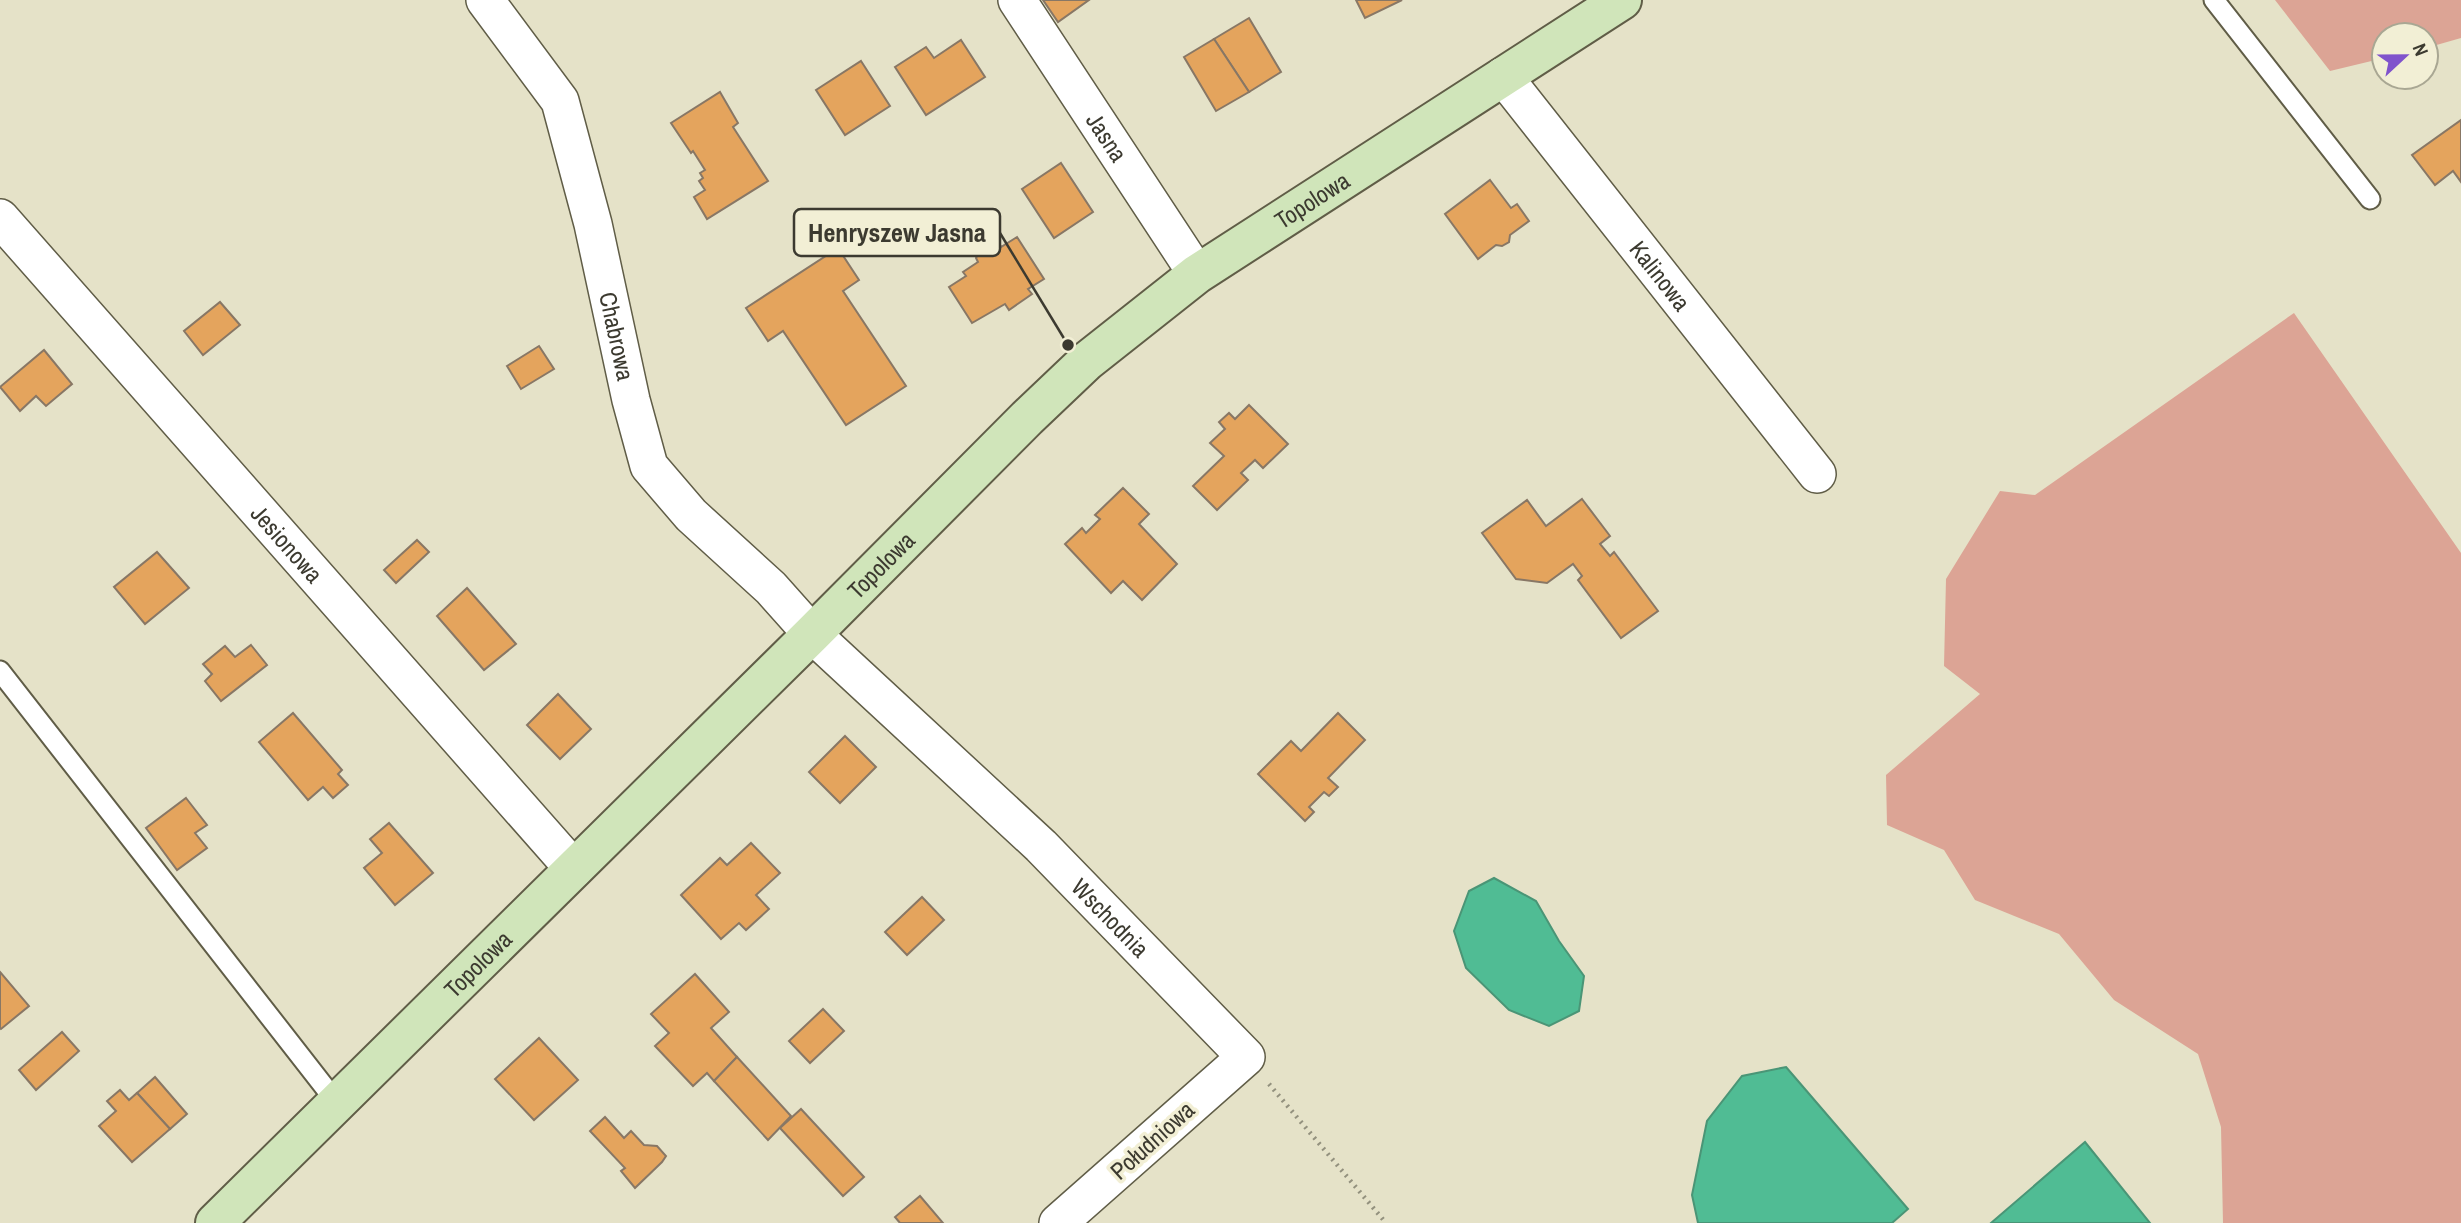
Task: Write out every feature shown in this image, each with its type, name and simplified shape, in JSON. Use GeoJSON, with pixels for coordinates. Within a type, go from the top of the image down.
{"type":"FeatureCollection","features":[{"type":"Feature","properties":{"kind":"street","name":"Chabrowa"},"geometry":{"type":"LineString","coordinates":[[485,0],[560,101],[593,224],[631,400],[649,466],[691,515],[771,588],[812,634]]}},
{"type":"Feature","properties":{"kind":"street","name":"Jasna"},"geometry":{"type":"LineString","coordinates":[[1017,0],[1196,274]]}},
{"type":"Feature","properties":{"kind":"street","name":"Topolowa"},"geometry":{"type":"LineString","coordinates":[[215,1223],[1087,361],[1196,274],[1622,0]]}},
{"type":"Feature","properties":{"kind":"street","name":"Kalinowa"},"geometry":{"type":"LineString","coordinates":[[1503,76],[1817,474]]}},
{"type":"Feature","properties":{"kind":"street","name":"Jesionowa"},"geometry":{"type":"LineString","coordinates":[[0,218],[574,869]]}},
{"type":"Feature","properties":{"kind":"street","name":"Wschodnia"},"geometry":{"type":"LineString","coordinates":[[812,634],[1041,846],[1245,1057]]}},
{"type":"Feature","properties":{"kind":"street","name":"Południowa"},"geometry":{"type":"LineString","coordinates":[[1058,1223],[1245,1057]]}},
{"type":"Feature","properties":{"kind":"lane"},"geometry":{"type":"LineString","coordinates":[[2214,0],[2370,199]]}},
{"type":"Feature","properties":{"kind":"lane"},"geometry":{"type":"LineString","coordinates":[[0,671],[337,1103]]}},
{"type":"Feature","properties":{"kind":"path"},"geometry":{"type":"LineString","coordinates":[[1245,1057],[1386,1223]]}},
{"type":"Feature","properties":{"kind":"shaded area"},"geometry":{"type":"Polygon","coordinates":[[[2275,0],[2461,0],[2461,38],[2440,44],[2440,21],[2370,21],[2370,61],[2330,71],[2275,0]]]}},
{"type":"Feature","properties":{"kind":"shaded area"},"geometry":{"type":"Polygon","coordinates":[[[2294,313],[2461,553],[2461,1223],[2223,1223],[2221,1127],[2198,1054],[2114,1000],[2059,934],[1975,900],[1944,850],[1887,825],[1886,775],[1980,694],[1944,666],[1946,579],[2000,491],[2035,495],[2294,313]]]}},
{"type":"Feature","properties":{"kind":"shaded area"},"geometry":{"type":"Polygon","coordinates":[[[1494,878],[1536,901],[1559,941],[1584,976],[1579,1011],[1549,1026],[1509,1010],[1466,968],[1454,931],[1469,891],[1494,878]]]}},
{"type":"Feature","properties":{"kind":"shaded area"},"geometry":{"type":"Polygon","coordinates":[[[1786,1067],[1908,1209],[1892,1223],[1698,1223],[1692,1195],[1707,1121],[1742,1076],[1786,1067]]]}},
{"type":"Feature","properties":{"kind":"shaded area"},"geometry":{"type":"Polygon","coordinates":[[[2085,1142],[2150,1223],[1991,1223],[2085,1142]]]}},
{"type":"Feature","properties":{"kind":"building"},"geometry":{"type":"Polygon","coordinates":[[[1043,0],[1089,0],[1058,22],[1043,0]]]}},
{"type":"Feature","properties":{"kind":"building"},"geometry":{"type":"Polygon","coordinates":[[[1356,0],[1402,0],[1365,18],[1356,0]]]}},
{"type":"Feature","properties":{"kind":"building"},"geometry":{"type":"Polygon","coordinates":[[[1249,18],[1281,72],[1249,92],[1214,39],[1249,18]]]}},
{"type":"Feature","properties":{"kind":"building"},"geometry":{"type":"Polygon","coordinates":[[[1214,39],[1249,92],[1216,111],[1184,57],[1214,39]]]}},
{"type":"Feature","properties":{"kind":"building"},"geometry":{"type":"Polygon","coordinates":[[[961,40],[985,77],[926,115],[895,67],[926,47],[934,58],[961,40]]]}},
{"type":"Feature","properties":{"kind":"building"},"geometry":{"type":"Polygon","coordinates":[[[861,61],[890,106],[845,135],[816,90],[861,61]]]}},
{"type":"Feature","properties":{"kind":"building"},"geometry":{"type":"Polygon","coordinates":[[[720,92],[738,123],[733,127],[768,181],[707,219],[694,197],[705,190],[699,181],[703,178],[700,173],[705,170],[671,123],[720,92]]]}},
{"type":"Feature","properties":{"kind":"building"},"geometry":{"type":"Polygon","coordinates":[[[2461,120],[2461,182],[2453,171],[2435,185],[2412,155],[2461,120]]]}},
{"type":"Feature","properties":{"kind":"building"},"geometry":{"type":"Polygon","coordinates":[[[1061,163],[1093,212],[1054,238],[1022,189],[1061,163]]]}},
{"type":"Feature","properties":{"kind":"building"},"geometry":{"type":"Polygon","coordinates":[[[1490,180],[1511,208],[1517,204],[1529,221],[1510,235],[1509,242],[1502,246],[1496,245],[1478,259],[1445,214],[1490,180]]]}},
{"type":"Feature","properties":{"kind":"building"},"geometry":{"type":"Polygon","coordinates":[[[1017,237],[1044,279],[1028,289],[1032,294],[1009,310],[1005,304],[972,323],[949,287],[966,276],[963,272],[978,262],[976,258],[980,251],[991,244],[999,243],[1001,247],[1017,237]]]}},
{"type":"Feature","properties":{"kind":"building"},"geometry":{"type":"Polygon","coordinates":[[[838,248],[859,280],[843,291],[906,386],[846,425],[783,331],[768,341],[746,308],[838,248]]]}},
{"type":"Feature","properties":{"kind":"building"},"geometry":{"type":"Polygon","coordinates":[[[220,302],[240,325],[203,355],[184,331],[220,302]]]}},
{"type":"Feature","properties":{"kind":"building"},"geometry":{"type":"Polygon","coordinates":[[[539,346],[554,369],[521,389],[507,366],[539,346]]]}},
{"type":"Feature","properties":{"kind":"building"},"geometry":{"type":"Polygon","coordinates":[[[44,350],[72,384],[46,406],[36,396],[20,411],[0,387],[44,350]]]}},
{"type":"Feature","properties":{"kind":"building"},"geometry":{"type":"Polygon","coordinates":[[[1249,405],[1288,444],[1263,468],[1255,460],[1241,473],[1248,480],[1217,510],[1193,486],[1224,456],[1210,443],[1225,429],[1219,422],[1229,413],[1235,419],[1249,405]]]}},
{"type":"Feature","properties":{"kind":"building"},"geometry":{"type":"Polygon","coordinates":[[[1123,488],[1149,514],[1139,524],[1177,564],[1142,600],[1123,581],[1111,593],[1065,544],[1082,528],[1086,533],[1100,519],[1095,515],[1123,488]]]}},
{"type":"Feature","properties":{"kind":"building"},"geometry":{"type":"Polygon","coordinates":[[[1582,499],[1610,536],[1600,544],[1610,556],[1614,552],[1658,611],[1621,638],[1578,580],[1582,576],[1573,564],[1547,583],[1516,579],[1482,533],[1527,500],[1546,526],[1582,499]]]}},
{"type":"Feature","properties":{"kind":"building"},"geometry":{"type":"Polygon","coordinates":[[[417,540],[429,552],[396,583],[384,570],[417,540]]]}},
{"type":"Feature","properties":{"kind":"building"},"geometry":{"type":"Polygon","coordinates":[[[157,552],[189,588],[145,624],[114,587],[157,552]]]}},
{"type":"Feature","properties":{"kind":"building"},"geometry":{"type":"Polygon","coordinates":[[[467,588],[516,644],[484,670],[437,616],[467,588]]]}},
{"type":"Feature","properties":{"kind":"building"},"geometry":{"type":"Polygon","coordinates":[[[251,645],[267,665],[221,701],[205,681],[212,674],[203,664],[225,646],[235,657],[251,645]]]}},
{"type":"Feature","properties":{"kind":"building"},"geometry":{"type":"Polygon","coordinates":[[[558,694],[591,729],[560,759],[527,725],[558,694]]]}},
{"type":"Feature","properties":{"kind":"building"},"geometry":{"type":"Polygon","coordinates":[[[293,713],[342,770],[338,774],[348,785],[333,798],[323,787],[308,800],[259,742],[293,713]]]}},
{"type":"Feature","properties":{"kind":"building"},"geometry":{"type":"Polygon","coordinates":[[[1338,713],[1365,740],[1328,778],[1338,787],[1329,796],[1324,792],[1309,807],[1314,812],[1305,821],[1258,774],[1291,741],[1301,751],[1338,713]]]}},
{"type":"Feature","properties":{"kind":"building"},"geometry":{"type":"Polygon","coordinates":[[[845,736],[876,767],[840,803],[809,772],[845,736]]]}},
{"type":"Feature","properties":{"kind":"building"},"geometry":{"type":"Polygon","coordinates":[[[186,798],[207,825],[195,833],[207,848],[177,870],[146,828],[186,798]]]}},
{"type":"Feature","properties":{"kind":"building"},"geometry":{"type":"Polygon","coordinates":[[[389,823],[433,873],[395,905],[364,868],[382,853],[370,839],[389,823]]]}},
{"type":"Feature","properties":{"kind":"building"},"geometry":{"type":"Polygon","coordinates":[[[751,843],[780,873],[756,895],[769,909],[746,930],[739,923],[721,939],[681,895],[720,858],[727,865],[751,843]]]}},
{"type":"Feature","properties":{"kind":"building"},"geometry":{"type":"Polygon","coordinates":[[[922,897],[944,920],[907,955],[885,932],[922,897]]]}},
{"type":"Feature","properties":{"kind":"building"},"geometry":{"type":"Polygon","coordinates":[[[0,972],[29,1006],[1,1029],[0,1028],[0,972]]]}},
{"type":"Feature","properties":{"kind":"building"},"geometry":{"type":"Polygon","coordinates":[[[695,974],[729,1012],[711,1028],[737,1057],[714,1081],[707,1073],[693,1086],[655,1046],[669,1033],[651,1014],[695,974]]]}},
{"type":"Feature","properties":{"kind":"building"},"geometry":{"type":"Polygon","coordinates":[[[823,1009],[844,1031],[810,1063],[789,1041],[823,1009]]]}},
{"type":"Feature","properties":{"kind":"building"},"geometry":{"type":"Polygon","coordinates":[[[62,1032],[79,1051],[36,1090],[19,1070],[62,1032]]]}},
{"type":"Feature","properties":{"kind":"building"},"geometry":{"type":"Polygon","coordinates":[[[539,1038],[578,1080],[534,1120],[495,1079],[539,1038]]]}},
{"type":"Feature","properties":{"kind":"building"},"geometry":{"type":"Polygon","coordinates":[[[737,1057],[791,1116],[768,1140],[714,1081],[737,1057]]]}},
{"type":"Feature","properties":{"kind":"building"},"geometry":{"type":"Polygon","coordinates":[[[155,1077],[187,1114],[170,1129],[137,1093],[155,1077]]]}},
{"type":"Feature","properties":{"kind":"building"},"geometry":{"type":"Polygon","coordinates":[[[120,1090],[129,1100],[137,1093],[170,1129],[132,1162],[99,1126],[116,1111],[107,1101],[120,1090]]]}},
{"type":"Feature","properties":{"kind":"building"},"geometry":{"type":"Polygon","coordinates":[[[801,1109],[864,1177],[843,1196],[780,1128],[801,1109]]]}},
{"type":"Feature","properties":{"kind":"building"},"geometry":{"type":"Polygon","coordinates":[[[605,1117],[624,1138],[631,1131],[644,1145],[657,1146],[666,1156],[635,1188],[621,1171],[625,1168],[590,1131],[605,1117]]]}},
{"type":"Feature","properties":{"kind":"building"},"geometry":{"type":"Polygon","coordinates":[[[920,1196],[943,1223],[900,1223],[895,1217],[920,1196]]]}},
{"type":"Feature","properties":{"kind":"place","name":"Henryszew Jasna"},"geometry":{"type":"Point","coordinates":[1068,345]}}]}
